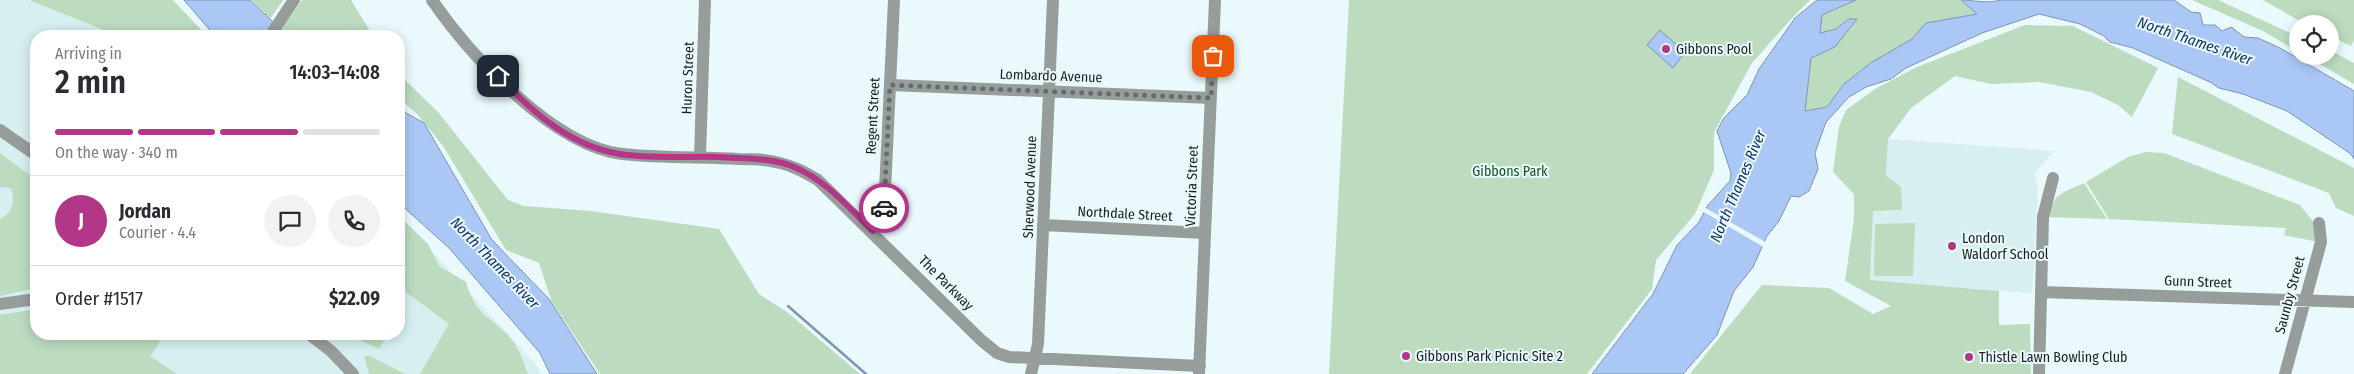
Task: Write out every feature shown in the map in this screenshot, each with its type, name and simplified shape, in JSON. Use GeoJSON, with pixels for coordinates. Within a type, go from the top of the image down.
{"type":"FeatureCollection","features":[{"type":"Feature","properties":{"kind":"street","name":"The Parkway"},"geometry":{"type":"LineString","coordinates":[[432,0],[477,54],[519,98],[544,120],[569,136],[620,154],[767,160],[793,166],[829,188],[992,350],[1010,357],[1199,370]]}},
{"type":"Feature","properties":{"kind":"street","name":"Huron Street"},"geometry":{"type":"LineString","coordinates":[[699,156],[706,0]]}},
{"type":"Feature","properties":{"kind":"street","name":"Regent Street"},"geometry":{"type":"LineString","coordinates":[[873,231],[880,223],[884,212],[894,0]]}},
{"type":"Feature","properties":{"kind":"street","name":"Sherwood Avenue"},"geometry":{"type":"LineString","coordinates":[[1031,374],[1038,344],[1053,0]]}},
{"type":"Feature","properties":{"kind":"street","name":"Victoria Street"},"geometry":{"type":"LineString","coordinates":[[1199,370],[1215,0]]}},
{"type":"Feature","properties":{"kind":"street"},"geometry":{"type":"LineString","coordinates":[[274,30],[293,1]]}},
{"type":"Feature","properties":{"kind":"street","name":"Lombardo Avenue"},"geometry":{"type":"LineString","coordinates":[[890,85],[1211,98]]}},
{"type":"Feature","properties":{"kind":"street"},"geometry":{"type":"LineString","coordinates":[[0,130],[30,151]]}},
{"type":"Feature","properties":{"kind":"street"},"geometry":{"type":"LineString","coordinates":[[2039,374],[2043,217],[2053,178]]}},
{"type":"Feature","properties":{"kind":"street","name":"Saunby Street"},"geometry":{"type":"LineString","coordinates":[[2285,374],[2321,242],[2318,223]]}},
{"type":"Feature","properties":{"kind":"street","name":"Northdale Street"},"geometry":{"type":"LineString","coordinates":[[1044,226],[1205,233]]}},
{"type":"Feature","properties":{"kind":"street","name":"Gunn Street"},"geometry":{"type":"LineString","coordinates":[[2041,292],[2354,302]]}},
{"type":"Feature","properties":{"kind":"street"},"geometry":{"type":"LineString","coordinates":[[0,304],[30,300]]}},
{"type":"Feature","properties":{"kind":"street"},"geometry":{"type":"LineString","coordinates":[[316,340],[332,351],[352,374]]}},
{"type":"Feature","properties":{"kind":"shaded area"},"geometry":{"type":"Polygon","coordinates":[[[0,0],[166,0],[195,30],[30,30],[30,340],[405,340],[405,223],[537,366],[541,374],[0,374],[0,0]]]}},
{"type":"Feature","properties":{"kind":"shaded area","name":"London Waldorf School"},"geometry":{"type":"Polygon","coordinates":[[[1888,139],[2054,151],[2035,172],[2038,189],[2032,293],[1870,281],[1873,211],[1902,210],[1886,176],[1888,139]]]}},
{"type":"Feature","properties":{"kind":"green space"},"geometry":{"type":"Polygon","coordinates":[[[29,0],[173,0],[201,30],[104,30],[29,0]]]}},
{"type":"Feature","properties":{"kind":"green space"},"geometry":{"type":"Polygon","coordinates":[[[251,0],[283,0],[271,18],[251,0]]]}},
{"type":"Feature","properties":{"kind":"green space"},"geometry":{"type":"Polygon","coordinates":[[[302,0],[351,0],[369,30],[283,30],[302,0]]]}},
{"type":"Feature","properties":{"kind":"green space","name":"Gibbons Park"},"geometry":{"type":"Polygon","coordinates":[[[1349,0],[1810,0],[1752,63],[1714,132],[1714,170],[1695,214],[1656,260],[1652,289],[1587,374],[1329,374],[1349,0]]]}},
{"type":"Feature","properties":{"kind":"green space"},"geometry":{"type":"Polygon","coordinates":[[[1856,0],[1961,0],[1978,14],[1926,23],[1912,39],[1872,62],[1844,84],[1827,107],[1804,111],[1811,57],[1835,47],[1849,19],[1836,29],[1820,33],[1822,15],[1856,0]]]}},
{"type":"Feature","properties":{"kind":"green space"},"geometry":{"type":"Polygon","coordinates":[[[2192,0],[2218,0],[2289,32],[2289,46],[2263,31],[2192,0]]]}},
{"type":"Feature","properties":{"kind":"green space"},"geometry":{"type":"Polygon","coordinates":[[[2263,0],[2354,0],[2354,40],[2351,46],[2339,40],[2339,15],[2289,15],[2263,0]]]}},
{"type":"Feature","properties":{"kind":"green space"},"geometry":{"type":"Polygon","coordinates":[[[2025,25],[2073,26],[2158,68],[2132,117],[2118,105],[2091,92],[2039,82],[1991,84],[1955,76],[1911,108],[1888,139],[1886,176],[1901,187],[1902,210],[1873,211],[1870,280],[1999,291],[1999,325],[2030,324],[2031,374],[1690,374],[1762,285],[1829,288],[1873,314],[1891,306],[1845,281],[1854,219],[1854,194],[1833,172],[1839,127],[1846,110],[1875,89],[1917,67],[2025,25]]]}},
{"type":"Feature","properties":{"kind":"green space"},"geometry":{"type":"Polygon","coordinates":[[[2339,55],[2354,63],[2354,84],[2321,65],[2339,65],[2339,55]]]}},
{"type":"Feature","properties":{"kind":"green space"},"geometry":{"type":"Polygon","coordinates":[[[2178,77],[2354,168],[2354,216],[2336,208],[2329,193],[2172,134],[2178,77]]]}},
{"type":"Feature","properties":{"kind":"green space"},"geometry":{"type":"Polygon","coordinates":[[[405,80],[438,112],[508,200],[524,206],[591,211],[719,229],[759,294],[787,312],[860,374],[600,374],[552,302],[539,263],[506,250],[443,146],[417,114],[405,103],[405,80]]]}},
{"type":"Feature","properties":{"kind":"green space"},"geometry":{"type":"Polygon","coordinates":[[[2146,152],[2164,153],[2300,205],[2315,224],[2318,242],[2284,235],[2286,228],[2109,219],[2086,182],[2128,157],[2146,152]]]}},
{"type":"Feature","properties":{"kind":"green space"},"geometry":{"type":"Polygon","coordinates":[[[0,153],[30,176],[30,289],[0,296],[0,219],[11,210],[13,197],[11,188],[0,187],[0,153]]]}},
{"type":"Feature","properties":{"kind":"green space"},"geometry":{"type":"Polygon","coordinates":[[[2084,183],[2107,219],[2046,217],[2056,198],[2084,183]]]}},
{"type":"Feature","properties":{"kind":"green space"},"geometry":{"type":"Polygon","coordinates":[[[405,222],[428,244],[439,266],[466,282],[473,301],[481,312],[514,342],[528,374],[420,374],[449,324],[405,291],[405,222]]]}},
{"type":"Feature","properties":{"kind":"green space"},"geometry":{"type":"Polygon","coordinates":[[[1915,223],[1913,276],[1874,276],[1875,224],[1915,223]]]}},
{"type":"Feature","properties":{"kind":"green space"},"geometry":{"type":"Polygon","coordinates":[[[30,310],[30,340],[161,340],[150,356],[177,374],[0,374],[0,315],[30,310]]]}},
{"type":"Feature","properties":{"kind":"green space"},"geometry":{"type":"Polygon","coordinates":[[[360,340],[384,340],[379,349],[360,340]]]}},
{"type":"Feature","properties":{"kind":"green space"},"geometry":{"type":"Polygon","coordinates":[[[364,356],[370,356],[405,374],[369,374],[364,356]]]}},
{"type":"Feature","properties":{"kind":"water"},"geometry":{"type":"Polygon","coordinates":[[[184,0],[250,0],[282,30],[210,30],[184,0]]]}},
{"type":"Feature","properties":{"kind":"water","name":"North Thames River"},"geometry":{"type":"Polygon","coordinates":[[[1817,0],[1856,0],[1822,15],[1820,33],[1836,29],[1849,19],[1857,19],[1835,47],[1811,58],[1805,111],[1827,107],[1844,84],[1872,62],[1912,39],[1926,23],[1977,14],[1961,0],[1985,2],[2000,0],[2174,0],[2191,12],[2200,13],[2203,25],[2215,25],[2222,31],[2231,27],[2244,37],[2258,38],[2289,53],[2289,65],[2309,65],[2354,91],[2354,159],[2351,154],[2287,111],[2243,94],[2219,88],[2210,82],[2133,48],[2110,42],[2104,36],[2080,24],[2039,14],[1982,33],[1906,68],[1891,79],[1866,87],[1849,97],[1826,122],[1815,153],[1818,169],[1809,191],[1799,197],[1791,196],[1779,221],[1767,236],[1753,267],[1734,291],[1717,335],[1683,374],[1592,374],[1653,294],[1677,245],[1699,222],[1708,205],[1730,181],[1731,173],[1717,131],[1724,118],[1747,95],[1759,69],[1795,18],[1817,0]]]}},
{"type":"Feature","properties":{"kind":"water","name":"Gibbons Pool"},"geometry":{"type":"Polygon","coordinates":[[[1660,30],[1685,52],[1673,68],[1647,45],[1660,30]]]}},
{"type":"Feature","properties":{"kind":"water","name":"North Thames River"},"geometry":{"type":"Polygon","coordinates":[[[405,112],[424,123],[492,240],[549,299],[597,374],[550,374],[540,353],[449,248],[405,208],[405,112]]]}},
{"type":"Feature","properties":{"kind":"pier"},"geometry":{"type":"Polygon","coordinates":[[[1704,207],[1767,243],[1765,248],[1702,211],[1704,207]]]}},
{"type":"Feature","properties":{"kind":"waterway"},"geometry":{"type":"LineString","coordinates":[[788,306],[866,374]]}},
{"type":"Feature","properties":{"kind":"way so far"},"geometry":{"type":"LineString","coordinates":[[884,208],[890,85],[1211,98],[1213,56]]}},
{"type":"Feature","properties":{"kind":"place","name":"Gibbons Pool"},"geometry":{"type":"Point","coordinates":[1666,49]}},
{"type":"Feature","properties":{"kind":"place","name":"London Waldorf School"},"geometry":{"type":"Point","coordinates":[1952,246]}},
{"type":"Feature","properties":{"kind":"place","name":"Gibbons Park Picnic Site 2"},"geometry":{"type":"Point","coordinates":[1406,356]}},
{"type":"Feature","properties":{"kind":"place","name":"Thistle Lawn Bowling Club"},"geometry":{"type":"Point","coordinates":[1969,357]}},
{"type":"Feature","properties":{"kind":"route"},"geometry":{"type":"LineString","coordinates":[[498,76],[544,120],[569,136],[593,146],[620,154],[767,160],[793,166],[829,188],[873,231],[880,223],[884,208]]}}]}
